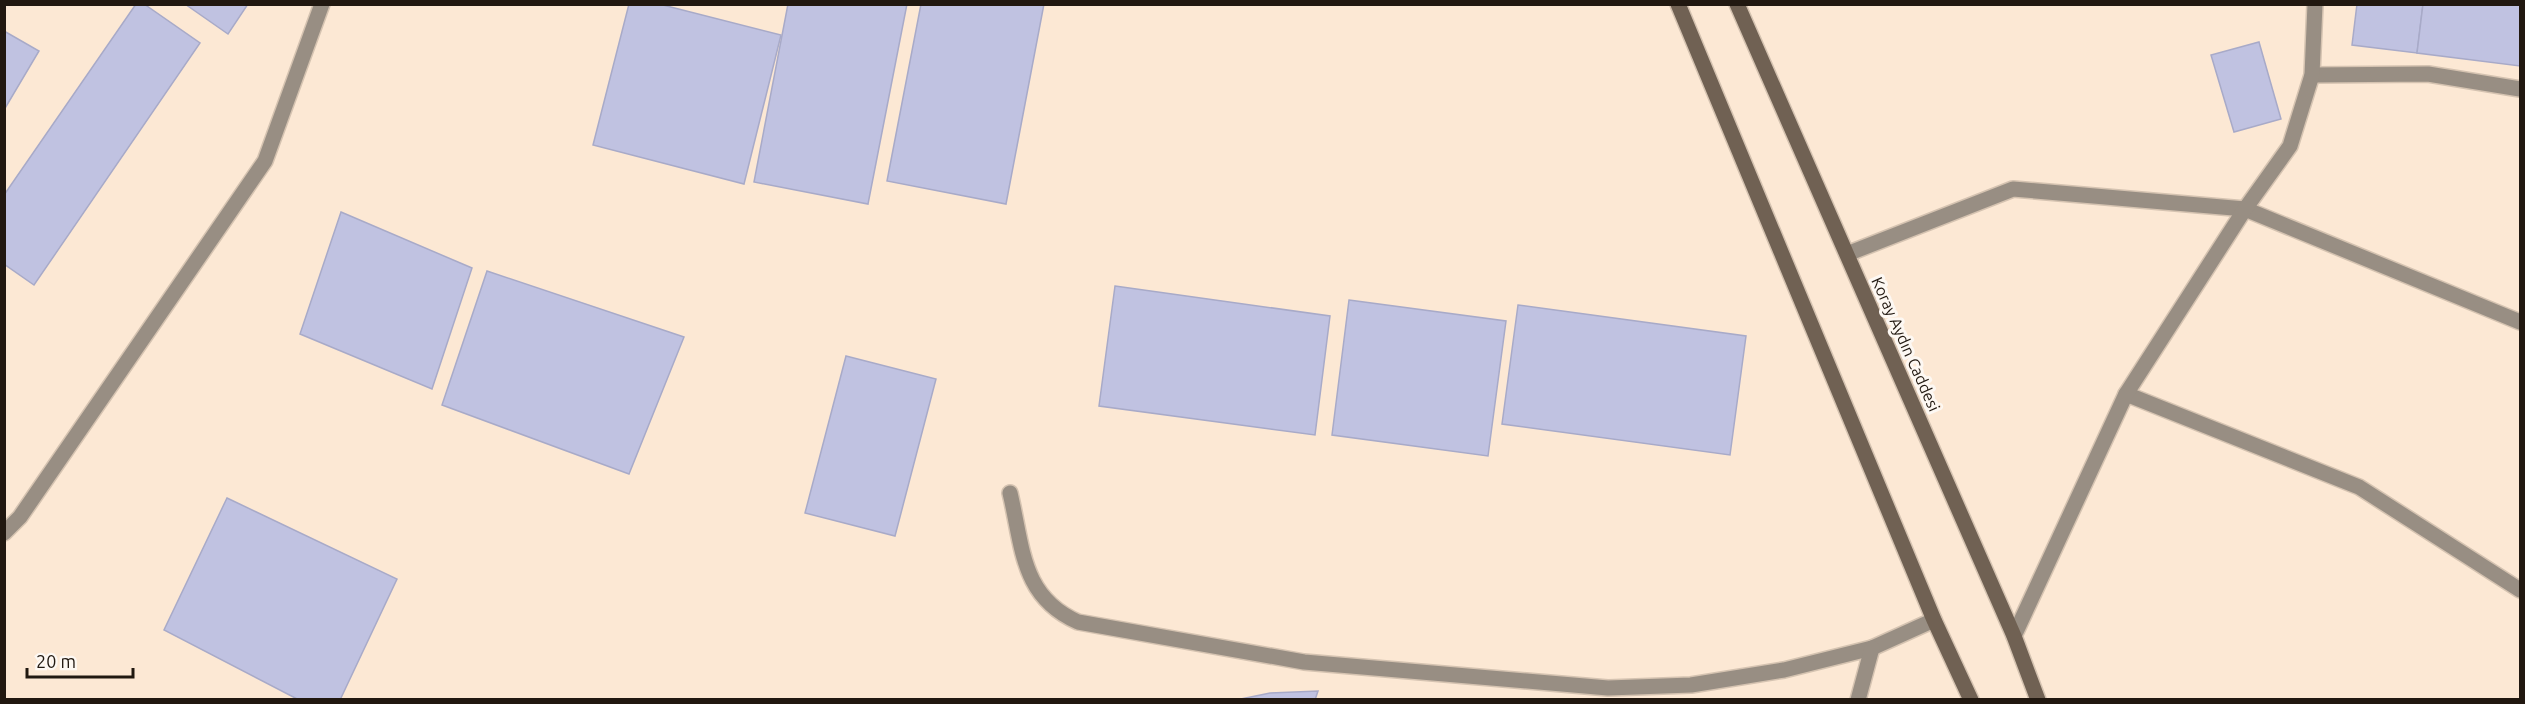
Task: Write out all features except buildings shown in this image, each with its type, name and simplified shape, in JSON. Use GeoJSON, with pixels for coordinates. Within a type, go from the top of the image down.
{"type":"FeatureCollection","features":[{"type":"Feature","properties":{"kind":"main road"},"geometry":{"type":"LineString","coordinates":[[1678,4],[1934,620],[1971,699]]}},
{"type":"Feature","properties":{"kind":"main road","name":"Koray Aydın Caddesi"},"geometry":{"type":"LineString","coordinates":[[1737,4],[2014,636],[2038,699]]}},
{"type":"Feature","properties":{"kind":"street"},"geometry":{"type":"LineString","coordinates":[[4,533],[20,517],[265,160],[322,4]]}},
{"type":"Feature","properties":{"kind":"street"},"geometry":{"type":"LineString","coordinates":[[2014,636],[2126,394],[2245,209],[2290,146],[2312,75],[2315,4]]}},
{"type":"Feature","properties":{"kind":"street"},"geometry":{"type":"LineString","coordinates":[[2312,75],[2428,74],[2520,89]]}},
{"type":"Feature","properties":{"kind":"street"},"geometry":{"type":"LineString","coordinates":[[1847,254],[2013,189],[2245,209],[2520,321]]}},
{"type":"Feature","properties":{"kind":"street"},"geometry":{"type":"LineString","coordinates":[[2126,394],[2360,486],[2520,590]]}},
{"type":"Feature","properties":{"kind":"street"},"geometry":{"type":"LineString","coordinates":[[1010,493],[1029,574],[1036,589],[1046,602],[1062,615],[1078,622],[1304,662],[1608,688],[1690,685],[1784,670],[1872,648],[1934,620]]}},
{"type":"Feature","properties":{"kind":"street"},"geometry":{"type":"LineString","coordinates":[[1858,699],[1872,648]]}}]}
